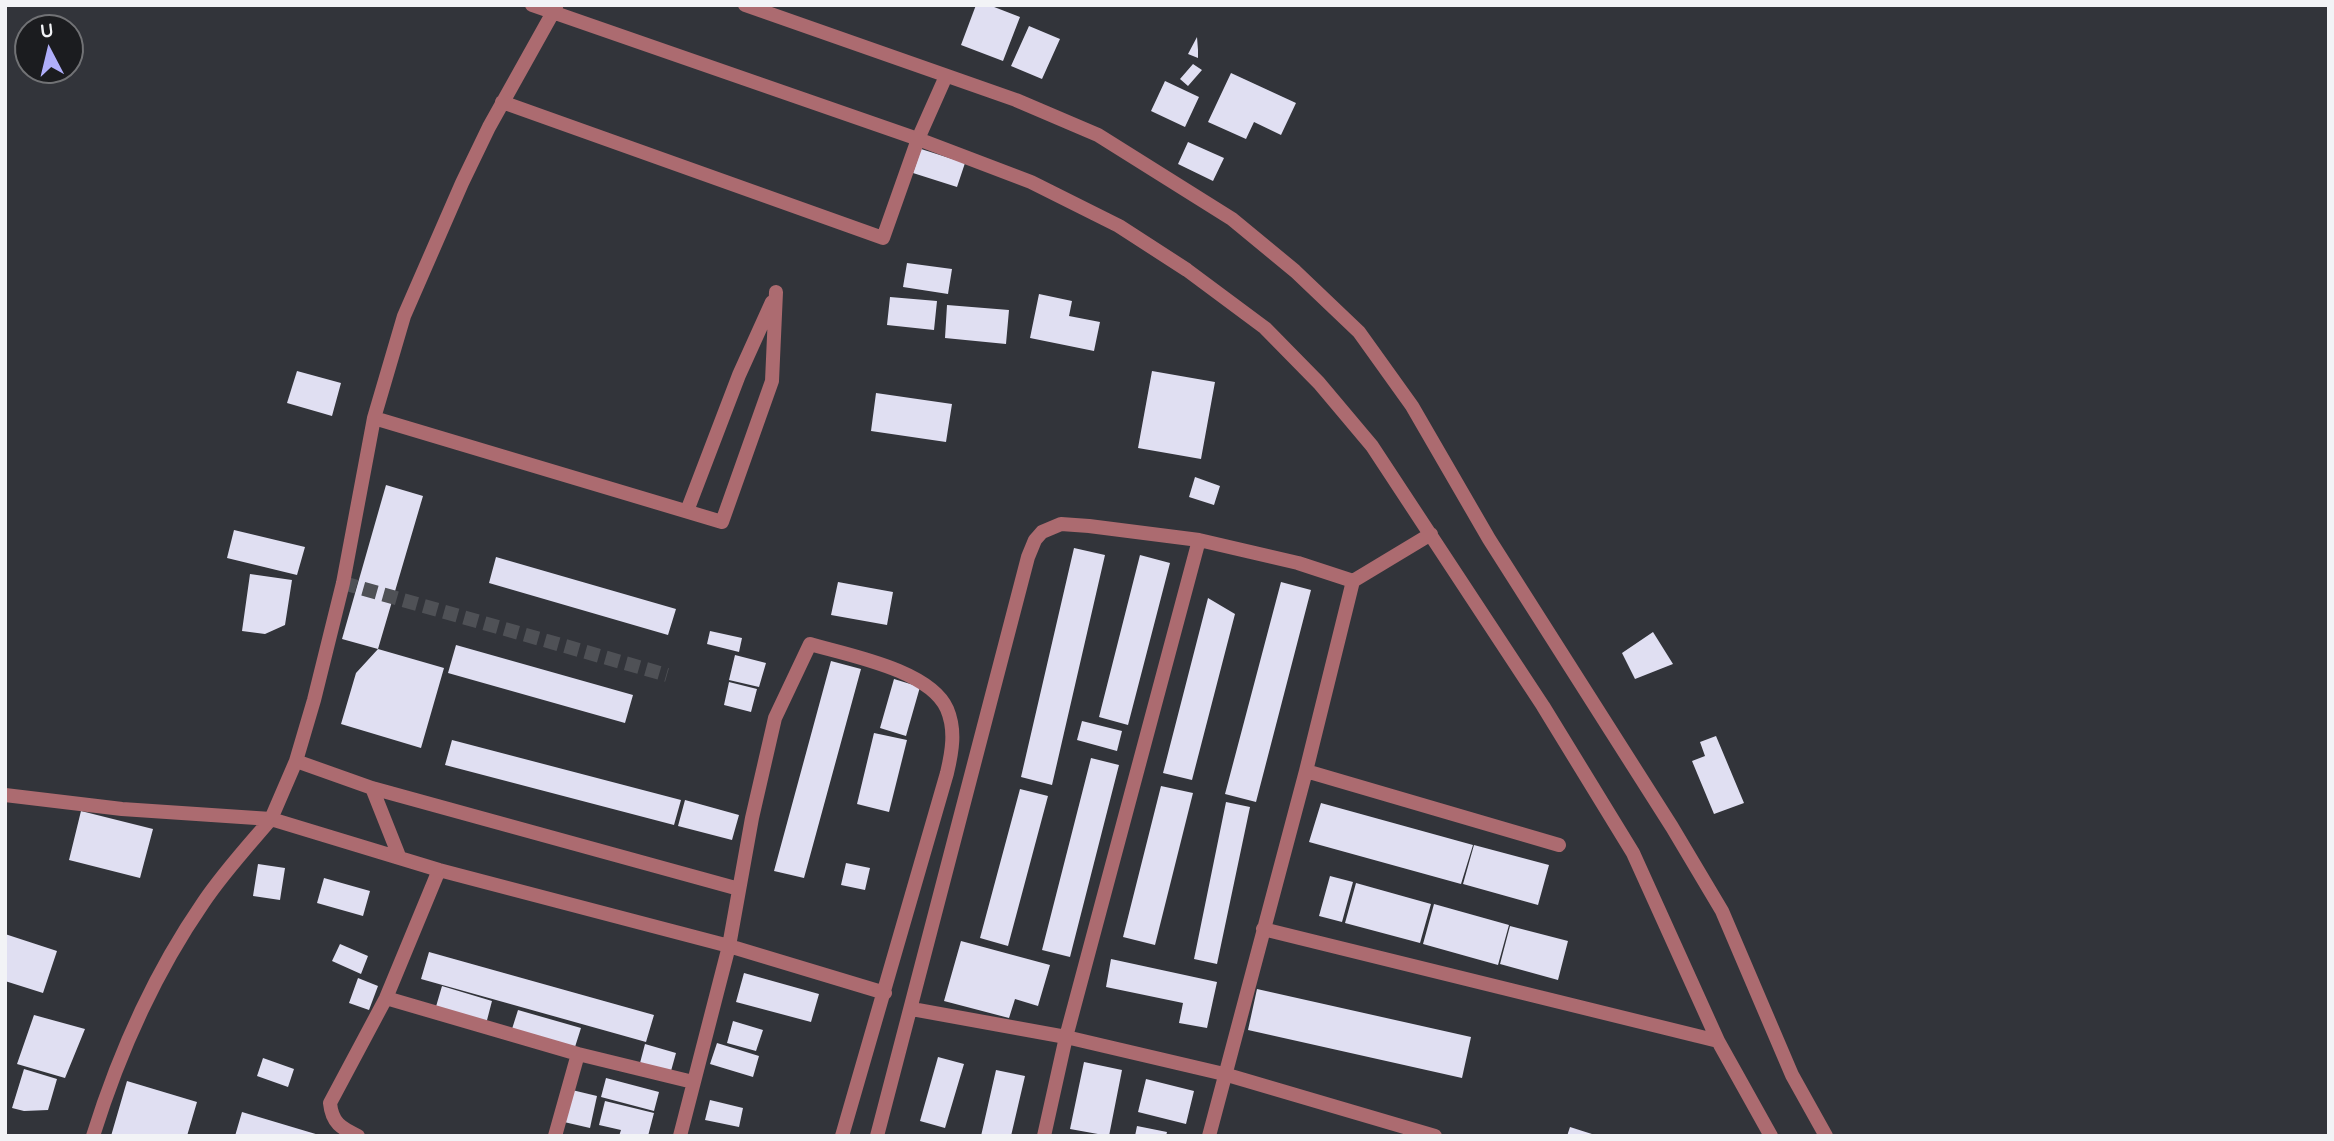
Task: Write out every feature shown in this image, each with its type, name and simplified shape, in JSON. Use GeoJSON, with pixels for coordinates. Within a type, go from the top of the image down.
{"type":"FeatureCollection","features":[{"type":"Feature","properties":{"kind":"street"},"geometry":{"type":"LineString","coordinates":[[532,5],[555,9],[921,132],[1119,226],[1186,270],[1265,328],[1319,383],[1372,446],[1543,706],[1633,853],[1718,1041],[1771,1136]]}},
{"type":"Feature","properties":{"kind":"street"},"geometry":{"type":"LineString","coordinates":[[745,5],[1016,100],[1098,135],[1232,219],[1295,271],[1359,332],[1412,406],[1489,538],[1715,899],[1792,1075],[1826,1136]]}},
{"type":"Feature","properties":{"kind":"street"},"geometry":{"type":"LineString","coordinates":[[93,1136],[112,1077],[147,997],[204,902],[271,819],[296,761],[341,595],[374,418],[404,316],[462,183],[502,102],[555,9]]}},
{"type":"Feature","properties":{"kind":"street"},"geometry":{"type":"LineString","coordinates":[[502,102],[883,238],[921,132],[946,76]]}},
{"type":"Feature","properties":{"kind":"street"},"geometry":{"type":"LineString","coordinates":[[374,418],[722,522],[772,381],[776,292],[738,375],[687,511]]}},
{"type":"Feature","properties":{"kind":"street"},"geometry":{"type":"LineString","coordinates":[[877,1136],[1035,540],[1042,532],[1061,524],[1199,540],[1306,565],[1353,581]]}},
{"type":"Feature","properties":{"kind":"street"},"geometry":{"type":"LineString","coordinates":[[1209,1136],[1306,771],[1353,581],[1431,534]]}},
{"type":"Feature","properties":{"kind":"street"},"geometry":{"type":"LineString","coordinates":[[1044,1136],[1066,1037],[1199,540]]}},
{"type":"Feature","properties":{"kind":"street"},"geometry":{"type":"LineString","coordinates":[[680,1136],[729,946],[752,818],[775,718],[810,644],[907,674],[928,687],[946,708],[952,738],[951,755],[842,1136]]}},
{"type":"Feature","properties":{"kind":"street"},"geometry":{"type":"LineString","coordinates":[[296,761],[373,788],[739,889]]}},
{"type":"Feature","properties":{"kind":"street"},"geometry":{"type":"LineString","coordinates":[[1306,771],[1559,845]]}},
{"type":"Feature","properties":{"kind":"street"},"geometry":{"type":"LineString","coordinates":[[373,788],[399,856]]}},
{"type":"Feature","properties":{"kind":"street"},"geometry":{"type":"LineString","coordinates":[[5,795],[122,809],[271,819],[439,870],[729,946],[885,993]]}},
{"type":"Feature","properties":{"kind":"street"},"geometry":{"type":"LineString","coordinates":[[358,1136],[338,1126],[331,1115],[330,1103],[386,998],[439,870]]}},
{"type":"Feature","properties":{"kind":"street"},"geometry":{"type":"LineString","coordinates":[[1263,929],[1718,1041]]}},
{"type":"Feature","properties":{"kind":"street"},"geometry":{"type":"LineString","coordinates":[[386,998],[578,1054],[692,1082]]}},
{"type":"Feature","properties":{"kind":"street"},"geometry":{"type":"LineString","coordinates":[[912,1009],[1066,1037],[1224,1074],[1435,1136]]}},
{"type":"Feature","properties":{"kind":"street"},"geometry":{"type":"LineString","coordinates":[[555,1136],[578,1054]]}},
{"type":"Feature","properties":{"kind":"building"},"geometry":{"type":"Polygon","coordinates":[[[976,5],[989,5],[1020,17],[1003,61],[961,45],[976,5]]]}},
{"type":"Feature","properties":{"kind":"building"},"geometry":{"type":"Polygon","coordinates":[[[1029,26],[1060,39],[1042,79],[1011,66],[1029,26]]]}},
{"type":"Feature","properties":{"kind":"building"},"geometry":{"type":"Polygon","coordinates":[[[1197,37],[1198,50],[1198,58],[1188,54],[1197,37]]]}},
{"type":"Feature","properties":{"kind":"building"},"geometry":{"type":"Polygon","coordinates":[[[1193,64],[1202,70],[1188,86],[1180,79],[1193,64]]]}},
{"type":"Feature","properties":{"kind":"building"},"geometry":{"type":"Polygon","coordinates":[[[1231,73],[1296,103],[1281,135],[1254,122],[1246,139],[1208,122],[1231,73]]]}},
{"type":"Feature","properties":{"kind":"building"},"geometry":{"type":"Polygon","coordinates":[[[1165,81],[1199,97],[1185,127],[1151,111],[1165,81]]]}},
{"type":"Feature","properties":{"kind":"building"},"geometry":{"type":"Polygon","coordinates":[[[1188,142],[1224,158],[1213,181],[1178,164],[1188,142]]]}},
{"type":"Feature","properties":{"kind":"building"},"geometry":{"type":"Polygon","coordinates":[[[921,149],[965,163],[957,187],[913,173],[921,149]]]}},
{"type":"Feature","properties":{"kind":"building"},"geometry":{"type":"Polygon","coordinates":[[[907,263],[952,269],[948,294],[903,287],[907,263]]]}},
{"type":"Feature","properties":{"kind":"building"},"geometry":{"type":"Polygon","coordinates":[[[1039,294],[1072,301],[1069,316],[1100,322],[1094,351],[1030,338],[1039,294]]]}},
{"type":"Feature","properties":{"kind":"building"},"geometry":{"type":"Polygon","coordinates":[[[890,297],[937,301],[934,330],[887,325],[890,297]]]}},
{"type":"Feature","properties":{"kind":"building"},"geometry":{"type":"Polygon","coordinates":[[[947,305],[1009,310],[1006,344],[945,338],[947,305]]]}},
{"type":"Feature","properties":{"kind":"building"},"geometry":{"type":"Polygon","coordinates":[[[297,371],[341,383],[332,416],[287,403],[297,371]]]}},
{"type":"Feature","properties":{"kind":"building"},"geometry":{"type":"Polygon","coordinates":[[[1152,371],[1215,382],[1201,459],[1138,448],[1152,371]]]}},
{"type":"Feature","properties":{"kind":"building"},"geometry":{"type":"Polygon","coordinates":[[[876,393],[952,404],[946,442],[871,431],[876,393]]]}},
{"type":"Feature","properties":{"kind":"building"},"geometry":{"type":"Polygon","coordinates":[[[1195,477],[1220,486],[1214,505],[1189,497],[1195,477]]]}},
{"type":"Feature","properties":{"kind":"building"},"geometry":{"type":"Polygon","coordinates":[[[386,485],[423,496],[378,649],[342,639],[386,485]]]}},
{"type":"Feature","properties":{"kind":"building"},"geometry":{"type":"Polygon","coordinates":[[[234,530],[305,547],[297,575],[227,558],[234,530]]]}},
{"type":"Feature","properties":{"kind":"building"},"geometry":{"type":"Polygon","coordinates":[[[1074,548],[1105,555],[1052,785],[1021,777],[1074,548]]]}},
{"type":"Feature","properties":{"kind":"building"},"geometry":{"type":"Polygon","coordinates":[[[1140,555],[1170,563],[1128,725],[1099,717],[1140,555]]]}},
{"type":"Feature","properties":{"kind":"building"},"geometry":{"type":"Polygon","coordinates":[[[496,557],[676,609],[668,635],[489,583],[496,557]]]}},
{"type":"Feature","properties":{"kind":"building"},"geometry":{"type":"Polygon","coordinates":[[[250,574],[292,580],[285,625],[265,634],[242,631],[250,574]]]}},
{"type":"Feature","properties":{"kind":"building"},"geometry":{"type":"Polygon","coordinates":[[[838,582],[893,592],[887,625],[831,615],[838,582]]]}},
{"type":"Feature","properties":{"kind":"building"},"geometry":{"type":"Polygon","coordinates":[[[1281,582],[1311,590],[1256,802],[1225,794],[1281,582]]]}},
{"type":"Feature","properties":{"kind":"building"},"geometry":{"type":"Polygon","coordinates":[[[1208,598],[1235,614],[1192,780],[1163,773],[1208,598]]]}},
{"type":"Feature","properties":{"kind":"building"},"geometry":{"type":"Polygon","coordinates":[[[710,631],[742,638],[739,652],[707,644],[710,631]]]}},
{"type":"Feature","properties":{"kind":"building"},"geometry":{"type":"Polygon","coordinates":[[[1653,632],[1673,664],[1635,679],[1622,653],[1653,632]]]}},
{"type":"Feature","properties":{"kind":"building"},"geometry":{"type":"Polygon","coordinates":[[[456,645],[633,695],[625,723],[448,673],[456,645]]]}},
{"type":"Feature","properties":{"kind":"building"},"geometry":{"type":"Polygon","coordinates":[[[378,649],[444,668],[421,748],[341,724],[356,673],[378,649]]]}},
{"type":"Feature","properties":{"kind":"building"},"geometry":{"type":"Polygon","coordinates":[[[735,655],[766,663],[759,687],[729,680],[735,655]]]}},
{"type":"Feature","properties":{"kind":"building"},"geometry":{"type":"Polygon","coordinates":[[[831,661],[861,669],[804,878],[774,871],[831,661]]]}},
{"type":"Feature","properties":{"kind":"building"},"geometry":{"type":"Polygon","coordinates":[[[894,679],[920,687],[906,736],[880,728],[894,679]]]}},
{"type":"Feature","properties":{"kind":"building"},"geometry":{"type":"Polygon","coordinates":[[[729,682],[757,689],[751,712],[724,705],[729,682]]]}},
{"type":"Feature","properties":{"kind":"building"},"geometry":{"type":"Polygon","coordinates":[[[1082,721],[1122,731],[1117,751],[1077,740],[1082,721]]]}},
{"type":"Feature","properties":{"kind":"building"},"geometry":{"type":"Polygon","coordinates":[[[874,733],[907,740],[889,812],[857,804],[874,733]]]}},
{"type":"Feature","properties":{"kind":"building"},"geometry":{"type":"Polygon","coordinates":[[[1716,736],[1744,803],[1714,814],[1692,761],[1705,756],[1700,742],[1716,736]]]}},
{"type":"Feature","properties":{"kind":"building"},"geometry":{"type":"Polygon","coordinates":[[[452,740],[681,800],[674,825],[445,765],[452,740]]]}},
{"type":"Feature","properties":{"kind":"building"},"geometry":{"type":"Polygon","coordinates":[[[1091,758],[1119,765],[1070,957],[1042,950],[1091,758]]]}},
{"type":"Feature","properties":{"kind":"building"},"geometry":{"type":"Polygon","coordinates":[[[1161,786],[1193,793],[1155,945],[1123,937],[1161,786]]]}},
{"type":"Feature","properties":{"kind":"building"},"geometry":{"type":"Polygon","coordinates":[[[1020,789],[1048,796],[1008,946],[980,938],[1020,789]]]}},
{"type":"Feature","properties":{"kind":"building"},"geometry":{"type":"Polygon","coordinates":[[[685,800],[739,815],[732,840],[678,826],[685,800]]]}},
{"type":"Feature","properties":{"kind":"building"},"geometry":{"type":"Polygon","coordinates":[[[1226,802],[1250,807],[1217,964],[1194,959],[1226,802]]]}},
{"type":"Feature","properties":{"kind":"building"},"geometry":{"type":"Polygon","coordinates":[[[1321,803],[1473,845],[1461,884],[1309,842],[1321,803]]]}},
{"type":"Feature","properties":{"kind":"building"},"geometry":{"type":"Polygon","coordinates":[[[81,811],[153,829],[140,878],[69,860],[81,811]]]}},
{"type":"Feature","properties":{"kind":"building"},"geometry":{"type":"Polygon","coordinates":[[[1474,845],[1549,865],[1538,905],[1463,884],[1474,845]]]}},
{"type":"Feature","properties":{"kind":"building"},"geometry":{"type":"Polygon","coordinates":[[[846,863],[870,868],[865,890],[841,885],[846,863]]]}},
{"type":"Feature","properties":{"kind":"building"},"geometry":{"type":"Polygon","coordinates":[[[258,864],[285,868],[280,900],[253,896],[258,864]]]}},
{"type":"Feature","properties":{"kind":"building"},"geometry":{"type":"Polygon","coordinates":[[[1330,876],[1353,882],[1342,922],[1319,916],[1330,876]]]}},
{"type":"Feature","properties":{"kind":"building"},"geometry":{"type":"Polygon","coordinates":[[[324,878],[370,891],[363,916],[317,903],[324,878]]]}},
{"type":"Feature","properties":{"kind":"building"},"geometry":{"type":"Polygon","coordinates":[[[1356,883],[1431,904],[1420,943],[1345,923],[1356,883]]]}},
{"type":"Feature","properties":{"kind":"building"},"geometry":{"type":"Polygon","coordinates":[[[1434,904],[1509,925],[1498,965],[1423,944],[1434,904]]]}},
{"type":"Feature","properties":{"kind":"building"},"geometry":{"type":"Polygon","coordinates":[[[1510,926],[1568,941],[1558,980],[1500,964],[1510,926]]]}},
{"type":"Feature","properties":{"kind":"building"},"geometry":{"type":"Polygon","coordinates":[[[5,934],[57,951],[43,993],[5,981],[5,934]]]}},
{"type":"Feature","properties":{"kind":"building"},"geometry":{"type":"Polygon","coordinates":[[[961,941],[1050,965],[1038,1006],[1015,999],[1009,1018],[944,1001],[961,941]]]}},
{"type":"Feature","properties":{"kind":"building"},"geometry":{"type":"Polygon","coordinates":[[[340,944],[368,956],[361,974],[332,961],[340,944]]]}},
{"type":"Feature","properties":{"kind":"building"},"geometry":{"type":"Polygon","coordinates":[[[429,952],[654,1015],[646,1042],[421,979],[429,952]]]}},
{"type":"Feature","properties":{"kind":"building"},"geometry":{"type":"Polygon","coordinates":[[[1111,959],[1217,982],[1207,1028],[1179,1023],[1183,1003],[1106,987],[1111,959]]]}},
{"type":"Feature","properties":{"kind":"building"},"geometry":{"type":"Polygon","coordinates":[[[744,973],[819,994],[811,1022],[736,1002],[744,973]]]}},
{"type":"Feature","properties":{"kind":"building"},"geometry":{"type":"Polygon","coordinates":[[[358,978],[378,986],[369,1010],[349,1003],[358,978]]]}},
{"type":"Feature","properties":{"kind":"building"},"geometry":{"type":"Polygon","coordinates":[[[442,986],[492,1001],[486,1024],[435,1010],[442,986]]]}},
{"type":"Feature","properties":{"kind":"building"},"geometry":{"type":"Polygon","coordinates":[[[1257,989],[1471,1037],[1462,1078],[1248,1030],[1257,989]]]}},
{"type":"Feature","properties":{"kind":"building"},"geometry":{"type":"Polygon","coordinates":[[[518,1010],[581,1028],[575,1047],[512,1029],[518,1010]]]}},
{"type":"Feature","properties":{"kind":"building"},"geometry":{"type":"Polygon","coordinates":[[[34,1015],[85,1029],[65,1078],[17,1064],[34,1015]]]}},
{"type":"Feature","properties":{"kind":"building"},"geometry":{"type":"Polygon","coordinates":[[[733,1021],[763,1030],[756,1051],[727,1043],[733,1021]]]}},
{"type":"Feature","properties":{"kind":"building"},"geometry":{"type":"Polygon","coordinates":[[[717,1043],[759,1056],[753,1077],[710,1064],[717,1043]]]}},
{"type":"Feature","properties":{"kind":"building"},"geometry":{"type":"Polygon","coordinates":[[[645,1044],[676,1053],[671,1071],[640,1063],[645,1044]]]}},
{"type":"Feature","properties":{"kind":"building"},"geometry":{"type":"Polygon","coordinates":[[[938,1057],[964,1064],[945,1128],[920,1121],[938,1057]]]}},
{"type":"Feature","properties":{"kind":"building"},"geometry":{"type":"Polygon","coordinates":[[[263,1058],[294,1069],[288,1087],[257,1076],[263,1058]]]}},
{"type":"Feature","properties":{"kind":"building"},"geometry":{"type":"Polygon","coordinates":[[[1084,1062],[1122,1070],[1109,1136],[1070,1129],[1084,1062]]]}},
{"type":"Feature","properties":{"kind":"building"},"geometry":{"type":"Polygon","coordinates":[[[24,1069],[57,1079],[48,1110],[24,1111],[12,1108],[24,1069]]]}},
{"type":"Feature","properties":{"kind":"building"},"geometry":{"type":"Polygon","coordinates":[[[996,1070],[1025,1076],[1011,1136],[981,1136],[996,1070]]]}},
{"type":"Feature","properties":{"kind":"building"},"geometry":{"type":"Polygon","coordinates":[[[606,1078],[659,1092],[654,1111],[601,1097],[606,1078]]]}},
{"type":"Feature","properties":{"kind":"building"},"geometry":{"type":"Polygon","coordinates":[[[1146,1079],[1194,1091],[1186,1124],[1138,1112],[1146,1079]]]}},
{"type":"Feature","properties":{"kind":"building"},"geometry":{"type":"Polygon","coordinates":[[[127,1081],[197,1102],[187,1136],[111,1136],[127,1081]]]}},
{"type":"Feature","properties":{"kind":"building"},"geometry":{"type":"Polygon","coordinates":[[[572,1090],[597,1096],[590,1128],[564,1122],[572,1090]]]}},
{"type":"Feature","properties":{"kind":"building"},"geometry":{"type":"Polygon","coordinates":[[[710,1100],[743,1108],[739,1127],[705,1120],[710,1100]]]}},
{"type":"Feature","properties":{"kind":"building"},"geometry":{"type":"Polygon","coordinates":[[[605,1101],[654,1113],[648,1136],[619,1136],[621,1130],[599,1125],[605,1101]]]}},
{"type":"Feature","properties":{"kind":"building"},"geometry":{"type":"Polygon","coordinates":[[[242,1112],[319,1135],[319,1136],[235,1136],[242,1112]]]}},
{"type":"Feature","properties":{"kind":"building"},"geometry":{"type":"Polygon","coordinates":[[[1137,1126],[1167,1132],[1166,1136],[1135,1136],[1137,1126]]]}},
{"type":"Feature","properties":{"kind":"building"},"geometry":{"type":"Polygon","coordinates":[[[1570,1127],[1595,1135],[1595,1136],[1567,1136],[1570,1127]]]}},
{"type":"Feature","properties":{"kind":"tunnel"},"geometry":{"type":"LineString","coordinates":[[343,583],[667,675]]}}]}
